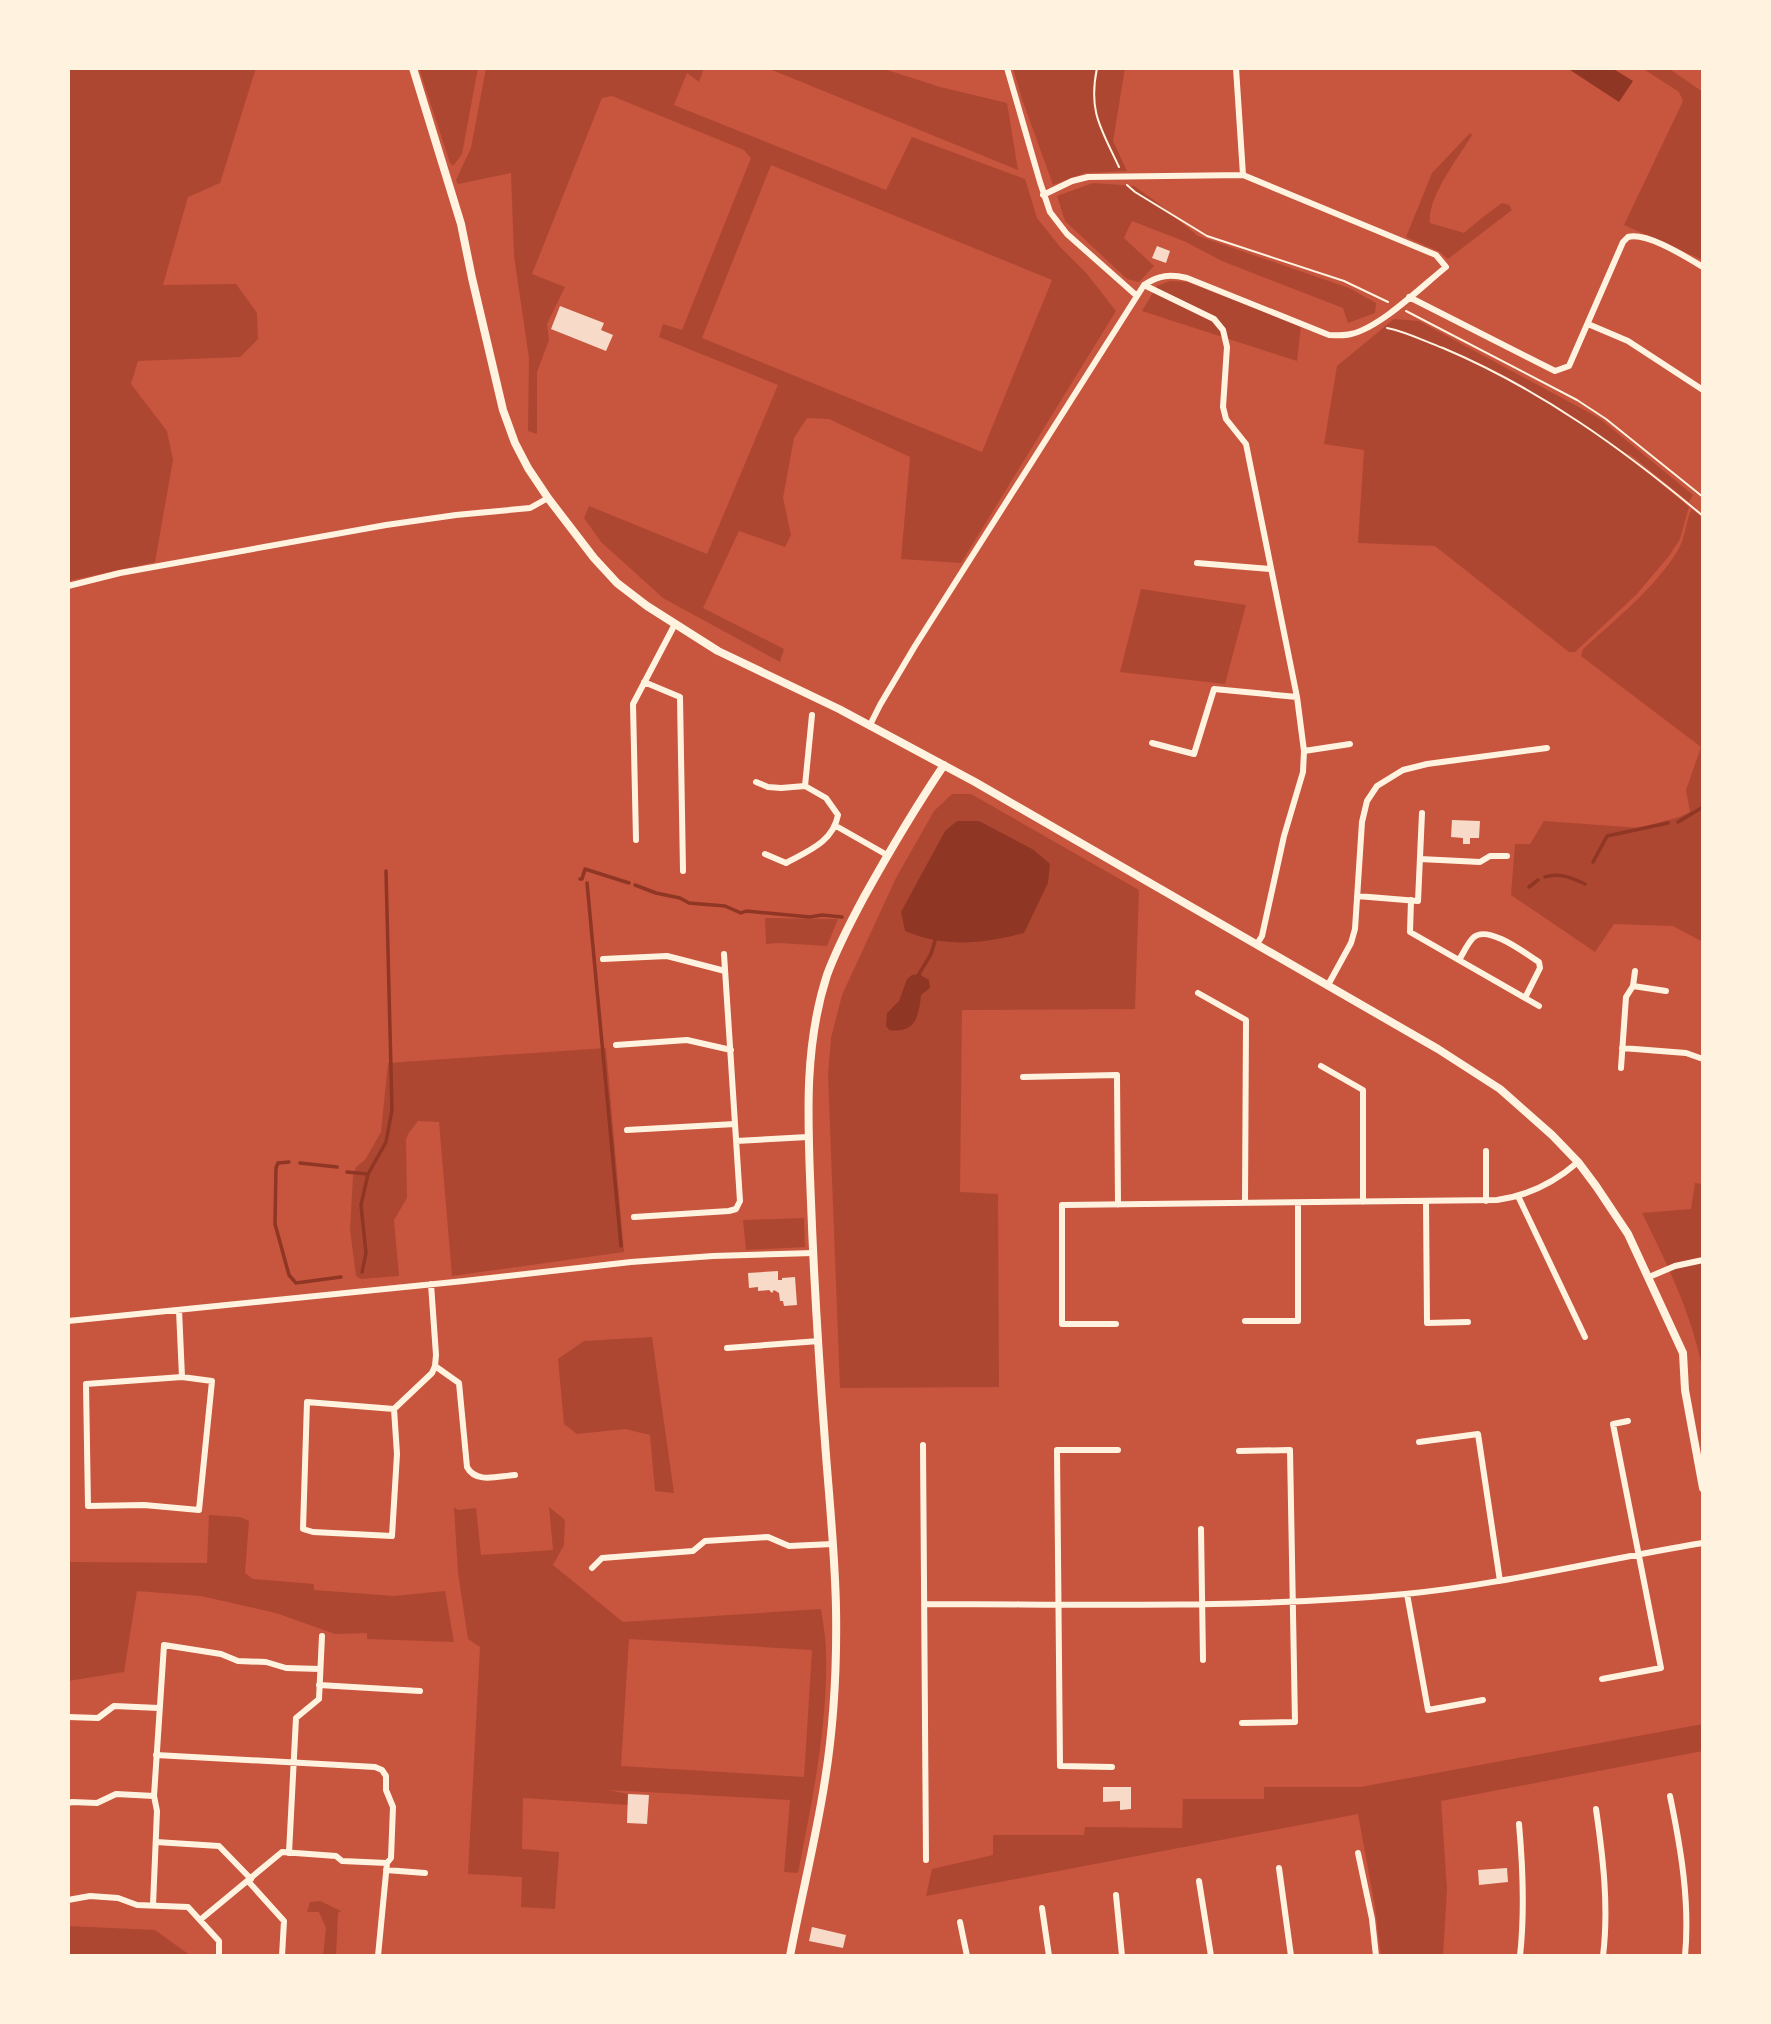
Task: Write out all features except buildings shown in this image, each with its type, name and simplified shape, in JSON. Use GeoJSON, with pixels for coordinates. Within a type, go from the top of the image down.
{"type":"FeatureCollection","features":[{"type":"Feature","properties":{"kind":"street"},"geometry":{"type":"LineString","coordinates":[[413,68],[461,224],[503,410],[515,443],[548,498],[594,558],[617,583],[639,601],[718,651],[944,765],[1464,1064],[1500,1089],[1578,1162],[1628,1234],[1683,1353],[1685,1390],[1703,1488]]}},
{"type":"Feature","properties":{"kind":"street"},"geometry":{"type":"LineString","coordinates":[[1007,68],[1050,212],[1067,234],[1137,296]]}},
{"type":"Feature","properties":{"kind":"street"},"geometry":{"type":"LineString","coordinates":[[1236,68],[1243,175]]}},
{"type":"Feature","properties":{"kind":"street"},"geometry":{"type":"LineString","coordinates":[[870,726],[911,653],[1144,285],[1163,276],[1187,278],[1329,335],[1341,336],[1367,328],[1446,267],[1436,255],[1243,175],[1088,177],[1043,195]]}},
{"type":"Feature","properties":{"kind":"street"},"geometry":{"type":"LineString","coordinates":[[1409,298],[1555,371],[1569,366],[1623,242],[1628,237],[1640,236],[1680,253],[1703,267]]}},
{"type":"Feature","properties":{"kind":"street"},"geometry":{"type":"LineString","coordinates":[[1144,285],[1214,319],[1223,330],[1227,346],[1223,407],[1226,419],[1246,444],[1297,697],[1304,751],[1303,772],[1284,836],[1262,936],[1257,944]]}},
{"type":"Feature","properties":{"kind":"street"},"geometry":{"type":"LineString","coordinates":[[1588,324],[1628,341],[1703,390]]}},
{"type":"Feature","properties":{"kind":"street"},"geometry":{"type":"LineString","coordinates":[[68,586],[120,573],[386,525],[530,508],[548,498]]}},
{"type":"Feature","properties":{"kind":"street"},"geometry":{"type":"LineString","coordinates":[[1197,563],[1270,569]]}},
{"type":"Feature","properties":{"kind":"street"},"geometry":{"type":"LineString","coordinates":[[636,840],[633,704],[675,624]]}},
{"type":"Feature","properties":{"kind":"street"},"geometry":{"type":"LineString","coordinates":[[644,682],[680,697],[683,871]]}},
{"type":"Feature","properties":{"kind":"street"},"geometry":{"type":"LineString","coordinates":[[1152,743],[1194,754],[1214,689],[1297,697]]}},
{"type":"Feature","properties":{"kind":"street"},"geometry":{"type":"LineString","coordinates":[[805,786],[812,715]]}},
{"type":"Feature","properties":{"kind":"street"},"geometry":{"type":"LineString","coordinates":[[1304,751],[1350,744]]}},
{"type":"Feature","properties":{"kind":"street"},"geometry":{"type":"LineString","coordinates":[[1328,985],[1351,943],[1355,929],[1362,822],[1367,801],[1377,786],[1403,770],[1427,764],[1547,748]]}},
{"type":"Feature","properties":{"kind":"street"},"geometry":{"type":"LineString","coordinates":[[790,1956],[825,1781],[835,1670],[833,1544],[813,1253],[808,1137],[811,1048],[824,988],[840,943],[887,855],[944,765]]}},
{"type":"Feature","properties":{"kind":"street"},"geometry":{"type":"LineString","coordinates":[[756,782],[768,787],[805,786],[826,798],[838,815],[836,826],[826,838],[786,863],[765,854]]}},
{"type":"Feature","properties":{"kind":"street"},"geometry":{"type":"LineString","coordinates":[[1357,896],[1418,901],[1422,813]]}},
{"type":"Feature","properties":{"kind":"street"},"geometry":{"type":"LineString","coordinates":[[836,826],[887,855]]}},
{"type":"Feature","properties":{"kind":"street"},"geometry":{"type":"LineString","coordinates":[[1420,859],[1480,862],[1490,856],[1507,856]]}},
{"type":"Feature","properties":{"kind":"street"},"geometry":{"type":"LineString","coordinates":[[1411,900],[1410,932],[1539,1006]]}},
{"type":"Feature","properties":{"kind":"street"},"geometry":{"type":"LineString","coordinates":[[1459,960],[1475,937],[1482,933],[1492,934],[1539,962],[1540,968],[1525,998]]}},
{"type":"Feature","properties":{"kind":"street"},"geometry":{"type":"LineString","coordinates":[[634,1217],[729,1211],[736,1209],[740,1201],[724,954]]}},
{"type":"Feature","properties":{"kind":"street"},"geometry":{"type":"LineString","coordinates":[[603,959],[667,956],[725,971]]}},
{"type":"Feature","properties":{"kind":"street"},"geometry":{"type":"LineString","coordinates":[[1621,1068],[1626,997],[1633,986],[1635,971]]}},
{"type":"Feature","properties":{"kind":"street"},"geometry":{"type":"LineString","coordinates":[[1633,986],[1666,991]]}},
{"type":"Feature","properties":{"kind":"street"},"geometry":{"type":"LineString","coordinates":[[1198,993],[1245,1020],[1245,1203]]}},
{"type":"Feature","properties":{"kind":"street"},"geometry":{"type":"LineString","coordinates":[[616,1045],[687,1040],[730,1050]]}},
{"type":"Feature","properties":{"kind":"street"},"geometry":{"type":"LineString","coordinates":[[1622,1048],[1686,1053],[1703,1059]]}},
{"type":"Feature","properties":{"kind":"street"},"geometry":{"type":"LineString","coordinates":[[1321,1066],[1363,1090],[1363,1202]]}},
{"type":"Feature","properties":{"kind":"street"},"geometry":{"type":"LineString","coordinates":[[1023,1077],[1117,1075],[1118,1205]]}},
{"type":"Feature","properties":{"kind":"street"},"geometry":{"type":"LineString","coordinates":[[627,1130],[735,1124]]}},
{"type":"Feature","properties":{"kind":"street"},"geometry":{"type":"LineString","coordinates":[[736,1141],[808,1137]]}},
{"type":"Feature","properties":{"kind":"street"},"geometry":{"type":"LineString","coordinates":[[1486,1152],[1486,1201]]}},
{"type":"Feature","properties":{"kind":"street"},"geometry":{"type":"LineString","coordinates":[[1116,1324],[1062,1324],[1062,1205],[1486,1201],[1518,1196],[1553,1180],[1578,1162]]}},
{"type":"Feature","properties":{"kind":"street"},"geometry":{"type":"LineString","coordinates":[[1518,1196],[1585,1337]]}},
{"type":"Feature","properties":{"kind":"street"},"geometry":{"type":"LineString","coordinates":[[1426,1202],[1427,1323],[1468,1322]]}},
{"type":"Feature","properties":{"kind":"street"},"geometry":{"type":"LineString","coordinates":[[1245,1321],[1298,1321],[1298,1203]]}},
{"type":"Feature","properties":{"kind":"street"},"geometry":{"type":"LineString","coordinates":[[68,1321],[631,1262],[813,1253]]}},
{"type":"Feature","properties":{"kind":"street"},"geometry":{"type":"LineString","coordinates":[[1649,1277],[1675,1266],[1703,1259]]}},
{"type":"Feature","properties":{"kind":"street"},"geometry":{"type":"LineString","coordinates":[[394,1409],[397,1454],[392,1536],[313,1532],[303,1529],[307,1402],[394,1409],[432,1373],[435,1366],[431,1284]]}},
{"type":"Feature","properties":{"kind":"street"},"geometry":{"type":"LineString","coordinates":[[179,1310],[181,1377]]}},
{"type":"Feature","properties":{"kind":"street"},"geometry":{"type":"LineString","coordinates":[[727,1348],[820,1341]]}},
{"type":"Feature","properties":{"kind":"street"},"geometry":{"type":"LineString","coordinates":[[435,1366],[459,1383],[467,1467],[470,1474],[478,1478],[515,1475]]}},
{"type":"Feature","properties":{"kind":"street"},"geometry":{"type":"LineString","coordinates":[[181,1377],[212,1381],[199,1510],[144,1505],[88,1506],[86,1384],[181,1377]]}},
{"type":"Feature","properties":{"kind":"street"},"geometry":{"type":"LineString","coordinates":[[1602,1679],[1661,1668],[1613,1424],[1628,1421]]}},
{"type":"Feature","properties":{"kind":"street"},"geometry":{"type":"LineString","coordinates":[[1419,1442],[1478,1434],[1500,1581]]}},
{"type":"Feature","properties":{"kind":"street"},"geometry":{"type":"LineString","coordinates":[[923,1445],[926,1860]]}},
{"type":"Feature","properties":{"kind":"street"},"geometry":{"type":"LineString","coordinates":[[1112,1767],[1060,1766],[1057,1450],[1118,1450]]}},
{"type":"Feature","properties":{"kind":"street"},"geometry":{"type":"LineString","coordinates":[[1239,1451],[1290,1450],[1294,1601],[1295,1722],[1242,1723]]}},
{"type":"Feature","properties":{"kind":"street"},"geometry":{"type":"LineString","coordinates":[[1201,1529],[1203,1660]]}},
{"type":"Feature","properties":{"kind":"street"},"geometry":{"type":"LineString","coordinates":[[592,1568],[602,1559],[693,1551],[705,1541],[768,1537],[789,1546],[833,1544]]}},
{"type":"Feature","properties":{"kind":"street"},"geometry":{"type":"LineString","coordinates":[[924,1604],[1202,1604],[1407,1594],[1500,1581],[1703,1542]]}},
{"type":"Feature","properties":{"kind":"street"},"geometry":{"type":"LineString","coordinates":[[1407,1594],[1428,1710],[1483,1700]]}},
{"type":"Feature","properties":{"kind":"street"},"geometry":{"type":"LineString","coordinates":[[289,1853],[296,1718],[318,1699],[321,1636]]}},
{"type":"Feature","properties":{"kind":"street"},"geometry":{"type":"LineString","coordinates":[[153,1905],[158,1811],[154,1796],[163,1645],[221,1654],[238,1661],[266,1662],[286,1668],[320,1669]]}},
{"type":"Feature","properties":{"kind":"street"},"geometry":{"type":"LineString","coordinates":[[319,1685],[420,1691]]}},
{"type":"Feature","properties":{"kind":"street"},"geometry":{"type":"LineString","coordinates":[[68,1717],[99,1718],[114,1706],[159,1708]]}},
{"type":"Feature","properties":{"kind":"street"},"geometry":{"type":"LineString","coordinates":[[156,1755],[375,1768],[384,1772],[386,1790],[393,1807],[391,1858],[386,1867],[378,1956]]}},
{"type":"Feature","properties":{"kind":"street"},"geometry":{"type":"LineString","coordinates":[[68,1803],[97,1803],[116,1794],[154,1796]]}},
{"type":"Feature","properties":{"kind":"street"},"geometry":{"type":"LineString","coordinates":[[1670,1796],[1681,1844],[1686,1894],[1685,1956]]}},
{"type":"Feature","properties":{"kind":"street"},"geometry":{"type":"LineString","coordinates":[[1596,1809],[1605,1902],[1603,1956]]}},
{"type":"Feature","properties":{"kind":"street"},"geometry":{"type":"LineString","coordinates":[[1519,1824],[1523,1878],[1520,1956]]}},
{"type":"Feature","properties":{"kind":"street"},"geometry":{"type":"LineString","coordinates":[[156,1842],[219,1846],[284,1921],[282,1956]]}},
{"type":"Feature","properties":{"kind":"street"},"geometry":{"type":"LineString","coordinates":[[200,1920],[282,1852],[336,1856],[342,1861],[425,1873]]}},
{"type":"Feature","properties":{"kind":"street"},"geometry":{"type":"LineString","coordinates":[[1358,1853],[1372,1919],[1376,1956]]}},
{"type":"Feature","properties":{"kind":"street"},"geometry":{"type":"LineString","coordinates":[[1279,1868],[1291,1956]]}},
{"type":"Feature","properties":{"kind":"street"},"geometry":{"type":"LineString","coordinates":[[1199,1881],[1211,1956]]}},
{"type":"Feature","properties":{"kind":"street"},"geometry":{"type":"LineString","coordinates":[[1116,1895],[1122,1956]]}},
{"type":"Feature","properties":{"kind":"street"},"geometry":{"type":"LineString","coordinates":[[68,1900],[90,1896],[118,1898],[137,1905],[188,1907],[219,1941],[219,1956]]}},
{"type":"Feature","properties":{"kind":"street"},"geometry":{"type":"LineString","coordinates":[[1042,1908],[1049,1956]]}},
{"type":"Feature","properties":{"kind":"street"},"geometry":{"type":"LineString","coordinates":[[960,1922],[967,1956]]}},
{"type":"Feature","properties":{"kind":"path"},"geometry":{"type":"LineString","coordinates":[[1097,68],[1093,87],[1094,108],[1123,176],[1135,192],[1207,236],[1343,281],[1577,400],[1606,419],[1703,497]]}},
{"type":"Feature","properties":{"kind":"path"},"geometry":{"type":"LineString","coordinates":[[1399,330],[1461,356],[1518,384],[1554,406],[1613,443],[1703,516]]}},
{"type":"Feature","properties":{"kind":"shaded area"},"geometry":{"type":"Polygon","coordinates":[[[68,68],[256,68],[220,183],[188,197],[163,285],[236,284],[257,313],[258,339],[240,357],[138,361],[131,384],[167,431],[173,460],[155,562],[68,581],[68,68]]]}},
{"type":"Feature","properties":{"kind":"shaded area"},"geometry":{"type":"Polygon","coordinates":[[[419,68],[478,68],[462,154],[453,166],[450,163],[419,68]]]}},
{"type":"Feature","properties":{"kind":"shaded area"},"geometry":{"type":"Polygon","coordinates":[[[486,68],[704,68],[699,82],[687,73],[674,105],[886,190],[912,137],[1025,179],[1037,218],[1116,311],[961,563],[901,559],[910,457],[829,419],[807,418],[794,438],[783,498],[791,535],[785,547],[739,531],[703,608],[784,649],[780,662],[663,598],[601,542],[584,518],[589,506],[707,554],[778,385],[659,337],[663,324],[682,330],[751,158],[744,150],[612,96],[602,98],[532,274],[565,287],[547,324],[549,340],[537,372],[537,434],[528,431],[529,358],[514,256],[511,173],[458,184],[456,180],[471,148],[486,68]],[[771,165],[702,338],[982,452],[1052,280],[771,165]]]}},
{"type":"Feature","properties":{"kind":"shaded area"},"geometry":{"type":"Polygon","coordinates":[[[767,68],[881,68],[940,87],[1007,103],[1018,170],[767,68]]]}},
{"type":"Feature","properties":{"kind":"shaded area"},"geometry":{"type":"Polygon","coordinates":[[[1013,68],[1125,68],[1113,141],[1127,171],[1085,173],[1053,185],[1013,68]]]}},
{"type":"Feature","properties":{"kind":"shaded area"},"geometry":{"type":"Polygon","coordinates":[[[1567,68],[1612,68],[1633,81],[1619,102],[1567,68]]]}},
{"type":"Feature","properties":{"kind":"shaded area"},"geometry":{"type":"Polygon","coordinates":[[[1642,68],[1668,68],[1703,92],[1703,260],[1624,225],[1683,101],[1679,92],[1642,68]]]}},
{"type":"Feature","properties":{"kind":"shaded area"},"geometry":{"type":"Polygon","coordinates":[[[1470,133],[1472,135],[1433,201],[1430,223],[1464,233],[1502,203],[1509,205],[1512,210],[1448,259],[1440,252],[1406,237],[1432,173],[1470,133]]]}},
{"type":"Feature","properties":{"kind":"shaded area"},"geometry":{"type":"Polygon","coordinates":[[[1093,183],[1134,186],[1198,236],[1349,288],[1376,303],[1375,313],[1348,323],[1343,308],[1222,261],[1186,242],[1132,221],[1124,238],[1154,266],[1139,282],[1127,279],[1065,221],[1057,196],[1093,183]]]}},
{"type":"Feature","properties":{"kind":"shaded area"},"geometry":{"type":"Polygon","coordinates":[[[1170,281],[1187,282],[1301,326],[1297,361],[1142,311],[1157,286],[1170,281]]]}},
{"type":"Feature","properties":{"kind":"shaded area"},"geometry":{"type":"Polygon","coordinates":[[[1394,319],[1419,321],[1599,418],[1693,495],[1689,502],[1631,455],[1624,453],[1689,507],[1680,539],[1669,556],[1636,595],[1575,652],[1569,652],[1435,546],[1358,543],[1364,450],[1324,444],[1337,366],[1394,319]]]}},
{"type":"Feature","properties":{"kind":"shaded area"},"geometry":{"type":"Polygon","coordinates":[[[1692,509],[1703,518],[1703,942],[1673,926],[1614,924],[1595,952],[1511,895],[1515,844],[1530,844],[1544,821],[1640,828],[1690,812],[1686,790],[1701,747],[1581,656],[1583,649],[1659,577],[1681,545],[1692,509]]]}},
{"type":"Feature","properties":{"kind":"shaded area"},"geometry":{"type":"Polygon","coordinates":[[[1141,589],[1246,605],[1225,684],[1120,672],[1141,589]]]}},
{"type":"Feature","properties":{"kind":"shaded area"},"geometry":{"type":"Polygon","coordinates":[[[952,794],[971,794],[1139,890],[1135,1009],[962,1010],[960,1192],[998,1194],[999,1387],[840,1388],[828,1075],[831,1038],[842,995],[896,878],[934,811],[952,794]]]}},
{"type":"Feature","properties":{"kind":"shaded area"},"geometry":{"type":"Polygon","coordinates":[[[957,821],[979,821],[1034,850],[1050,864],[1048,883],[1024,933],[979,942],[949,942],[905,931],[901,912],[945,831],[957,821]]]}},
{"type":"Feature","properties":{"kind":"shaded area"},"geometry":{"type":"Polygon","coordinates":[[[765,918],[838,919],[827,946],[766,944],[765,918]]]}},
{"type":"Feature","properties":{"kind":"shaded area"},"geometry":{"type":"Polygon","coordinates":[[[919,974],[929,980],[930,988],[921,995],[917,1017],[905,1029],[889,1030],[886,1026],[887,1013],[899,1001],[907,979],[919,974]]]}},
{"type":"Feature","properties":{"kind":"shaded area"},"geometry":{"type":"Polygon","coordinates":[[[606,1048],[624,1252],[452,1276],[439,1122],[418,1121],[406,1140],[407,1198],[394,1220],[399,1276],[361,1279],[356,1276],[350,1229],[353,1176],[356,1167],[365,1160],[381,1132],[388,1063],[606,1048]]]}},
{"type":"Feature","properties":{"kind":"shaded area"},"geometry":{"type":"Polygon","coordinates":[[[1695,1183],[1703,1184],[1703,1373],[1686,1311],[1642,1213],[1691,1209],[1695,1183]]]}},
{"type":"Feature","properties":{"kind":"shaded area"},"geometry":{"type":"Polygon","coordinates":[[[804,1218],[805,1247],[746,1250],[743,1220],[804,1218]]]}},
{"type":"Feature","properties":{"kind":"shaded area"},"geometry":{"type":"Polygon","coordinates":[[[652,1337],[674,1493],[655,1491],[650,1435],[625,1429],[577,1434],[564,1424],[558,1359],[584,1341],[652,1337]]]}},
{"type":"Feature","properties":{"kind":"shaded area"},"geometry":{"type":"Polygon","coordinates":[[[454,1507],[458,1510],[476,1508],[481,1555],[553,1550],[549,1507],[565,1520],[564,1545],[553,1565],[623,1622],[821,1609],[826,1647],[824,1708],[818,1763],[798,1873],[784,1872],[790,1800],[608,1790],[628,1794],[628,1805],[523,1798],[522,1849],[559,1852],[555,1909],[521,1907],[522,1877],[468,1874],[480,1647],[468,1639],[458,1573],[454,1507]],[[629,1639],[621,1766],[804,1777],[812,1650],[629,1639]]]}},
{"type":"Feature","properties":{"kind":"shaded area"},"geometry":{"type":"Polygon","coordinates":[[[209,1515],[240,1517],[249,1521],[245,1573],[253,1579],[314,1584],[314,1590],[394,1596],[445,1591],[454,1642],[367,1639],[367,1633],[335,1634],[276,1613],[201,1596],[137,1591],[124,1672],[68,1681],[68,1562],[207,1563],[209,1515]]]}},
{"type":"Feature","properties":{"kind":"shaded area"},"geometry":{"type":"Polygon","coordinates":[[[1703,1724],[1703,1751],[1441,1801],[1447,1889],[1443,1956],[1381,1956],[1358,1814],[926,1896],[932,1869],[993,1855],[993,1835],[1084,1835],[1085,1827],[1182,1828],[1183,1799],[1264,1799],[1264,1787],[1360,1787],[1703,1724]]]}},
{"type":"Feature","properties":{"kind":"shaded area"},"geometry":{"type":"Polygon","coordinates":[[[320,1901],[341,1911],[338,1913],[336,1956],[323,1956],[326,1928],[319,1912],[307,1912],[310,1902],[320,1901]]]}},
{"type":"Feature","properties":{"kind":"shaded area"},"geometry":{"type":"Polygon","coordinates":[[[68,1926],[155,1930],[191,1956],[68,1956],[68,1926]]]}},
{"type":"Feature","properties":{"kind":"waterway"},"geometry":{"type":"LineString","coordinates":[[1678,822],[1703,807]]}},
{"type":"Feature","properties":{"kind":"waterway"},"geometry":{"type":"LineString","coordinates":[[1593,862],[1607,836],[1668,823]]}},
{"type":"Feature","properties":{"kind":"waterway"},"geometry":{"type":"LineString","coordinates":[[580,879],[585,869],[629,883]]}},
{"type":"Feature","properties":{"kind":"waterway"},"geometry":{"type":"LineString","coordinates":[[362,1272],[366,1253],[361,1205],[368,1174],[386,1142],[392,1110],[386,871]]}},
{"type":"Feature","properties":{"kind":"waterway"},"geometry":{"type":"LineString","coordinates":[[1545,877],[1560,875],[1585,884]]}},
{"type":"Feature","properties":{"kind":"waterway"},"geometry":{"type":"LineString","coordinates":[[1529,887],[1538,880]]}},
{"type":"Feature","properties":{"kind":"waterway"},"geometry":{"type":"LineString","coordinates":[[587,883],[621,1246]]}},
{"type":"Feature","properties":{"kind":"waterway"},"geometry":{"type":"LineString","coordinates":[[635,885],[689,903],[725,906],[741,913],[746,911],[842,917]]}},
{"type":"Feature","properties":{"kind":"waterway"},"geometry":{"type":"LineString","coordinates":[[919,974],[935,941]]}},
{"type":"Feature","properties":{"kind":"waterway"},"geometry":{"type":"LineString","coordinates":[[289,1162],[278,1163],[276,1168],[275,1224],[289,1275],[296,1283],[341,1277]]}},
{"type":"Feature","properties":{"kind":"waterway"},"geometry":{"type":"LineString","coordinates":[[300,1163],[337,1167]]}},
{"type":"Feature","properties":{"kind":"waterway"},"geometry":{"type":"LineString","coordinates":[[347,1172],[368,1174]]}}]}
